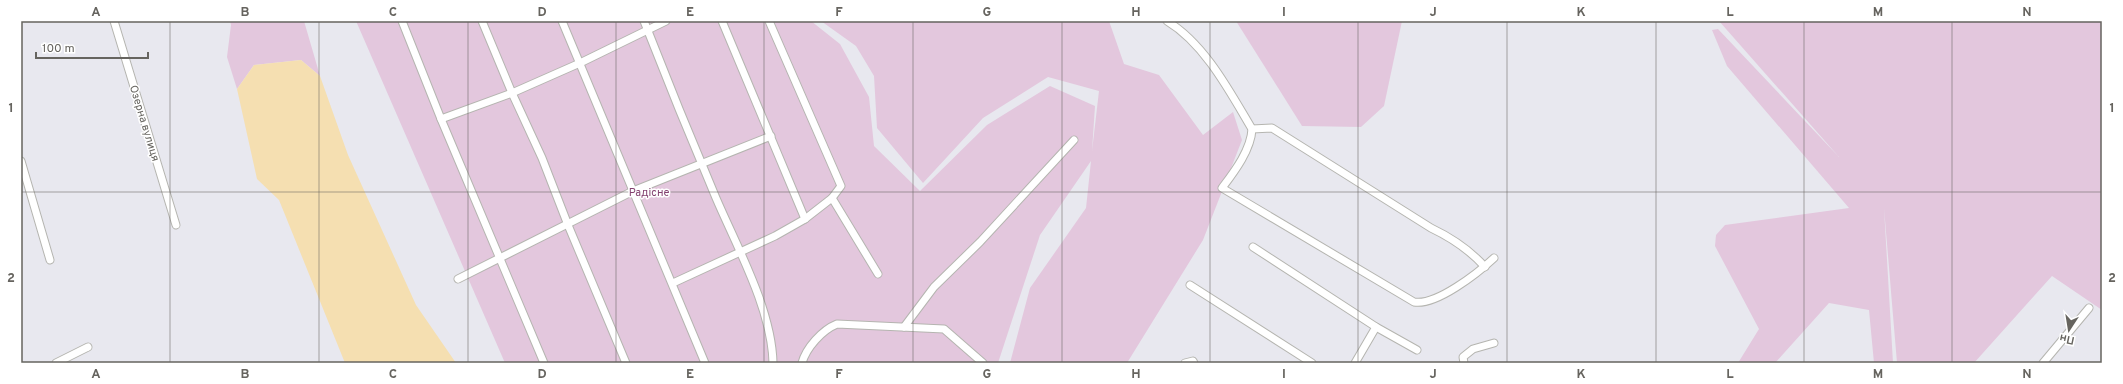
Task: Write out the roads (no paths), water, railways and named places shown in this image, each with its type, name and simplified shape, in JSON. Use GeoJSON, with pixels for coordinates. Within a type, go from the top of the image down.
{"type":"FeatureCollection","features":[{"type":"Feature","properties":{"kind":"street","name":"Озерна вулиця"},"geometry":{"type":"LineString","coordinates":[[114,21],[176,225]]}},
{"type":"Feature","properties":{"kind":"street"},"geometry":{"type":"LineString","coordinates":[[402,21],[441,119],[544,363]]}},
{"type":"Feature","properties":{"kind":"street"},"geometry":{"type":"LineString","coordinates":[[482,21],[512,93],[542,158],[568,225],[626,363]]}},
{"type":"Feature","properties":{"kind":"street"},"geometry":{"type":"LineString","coordinates":[[562,21],[673,283],[705,363]]}},
{"type":"Feature","properties":{"kind":"street"},"geometry":{"type":"LineString","coordinates":[[644,21],[701,164],[764,312],[773,350],[773,363]]}},
{"type":"Feature","properties":{"kind":"street"},"geometry":{"type":"LineString","coordinates":[[441,119],[512,93],[580,63],[666,21]]}},
{"type":"Feature","properties":{"kind":"street"},"geometry":{"type":"LineString","coordinates":[[722,21],[805,219]]}},
{"type":"Feature","properties":{"kind":"street"},"geometry":{"type":"LineString","coordinates":[[673,283],[740,253],[805,219],[832,198],[841,186],[769,21]]}},
{"type":"Feature","properties":{"kind":"street"},"geometry":{"type":"LineString","coordinates":[[1168,21],[1178,27],[1201,49],[1252,129],[1252,136],[1245,153],[1222,188],[1366,274],[1421,303],[1434,299],[1485,267],[1494,258]]}},
{"type":"Feature","properties":{"kind":"street"},"geometry":{"type":"LineString","coordinates":[[1252,129],[1272,128],[1431,228],[1455,239],[1474,254],[1485,267]]}},
{"type":"Feature","properties":{"kind":"street"},"geometry":{"type":"LineString","coordinates":[[458,279],[633,191],[771,136]]}},
{"type":"Feature","properties":{"kind":"street"},"geometry":{"type":"LineString","coordinates":[[904,327],[934,287],[980,242],[1074,140]]}},
{"type":"Feature","properties":{"kind":"street"},"geometry":{"type":"LineString","coordinates":[[21,161],[50,260]]}},
{"type":"Feature","properties":{"kind":"street"},"geometry":{"type":"LineString","coordinates":[[832,198],[878,274]]}},
{"type":"Feature","properties":{"kind":"street"},"geometry":{"type":"LineString","coordinates":[[1253,247],[1376,327],[1417,350]]}},
{"type":"Feature","properties":{"kind":"street"},"geometry":{"type":"LineString","coordinates":[[1190,285],[1312,363]]}},
{"type":"Feature","properties":{"kind":"street"},"geometry":{"type":"LineString","coordinates":[[2043,363],[2089,308]]}},
{"type":"Feature","properties":{"kind":"street"},"geometry":{"type":"LineString","coordinates":[[802,363],[805,353],[830,327],[837,324],[944,329],[983,363]]}},
{"type":"Feature","properties":{"kind":"street"},"geometry":{"type":"LineString","coordinates":[[1355,363],[1376,327]]}},
{"type":"Feature","properties":{"kind":"street"},"geometry":{"type":"LineString","coordinates":[[1464,363],[1463,357],[1473,349],[1494,343]]}},
{"type":"Feature","properties":{"kind":"street"},"geometry":{"type":"LineString","coordinates":[[56,363],[88,347]]}},
{"type":"Feature","properties":{"kind":"street"},"geometry":{"type":"LineString","coordinates":[[1185,363],[1193,361],[1194,363]]}},
{"type":"Feature","properties":{"kind":"park label","name":"Радісне"},"geometry":{"type":"Point","coordinates":[649,192]}}]}
